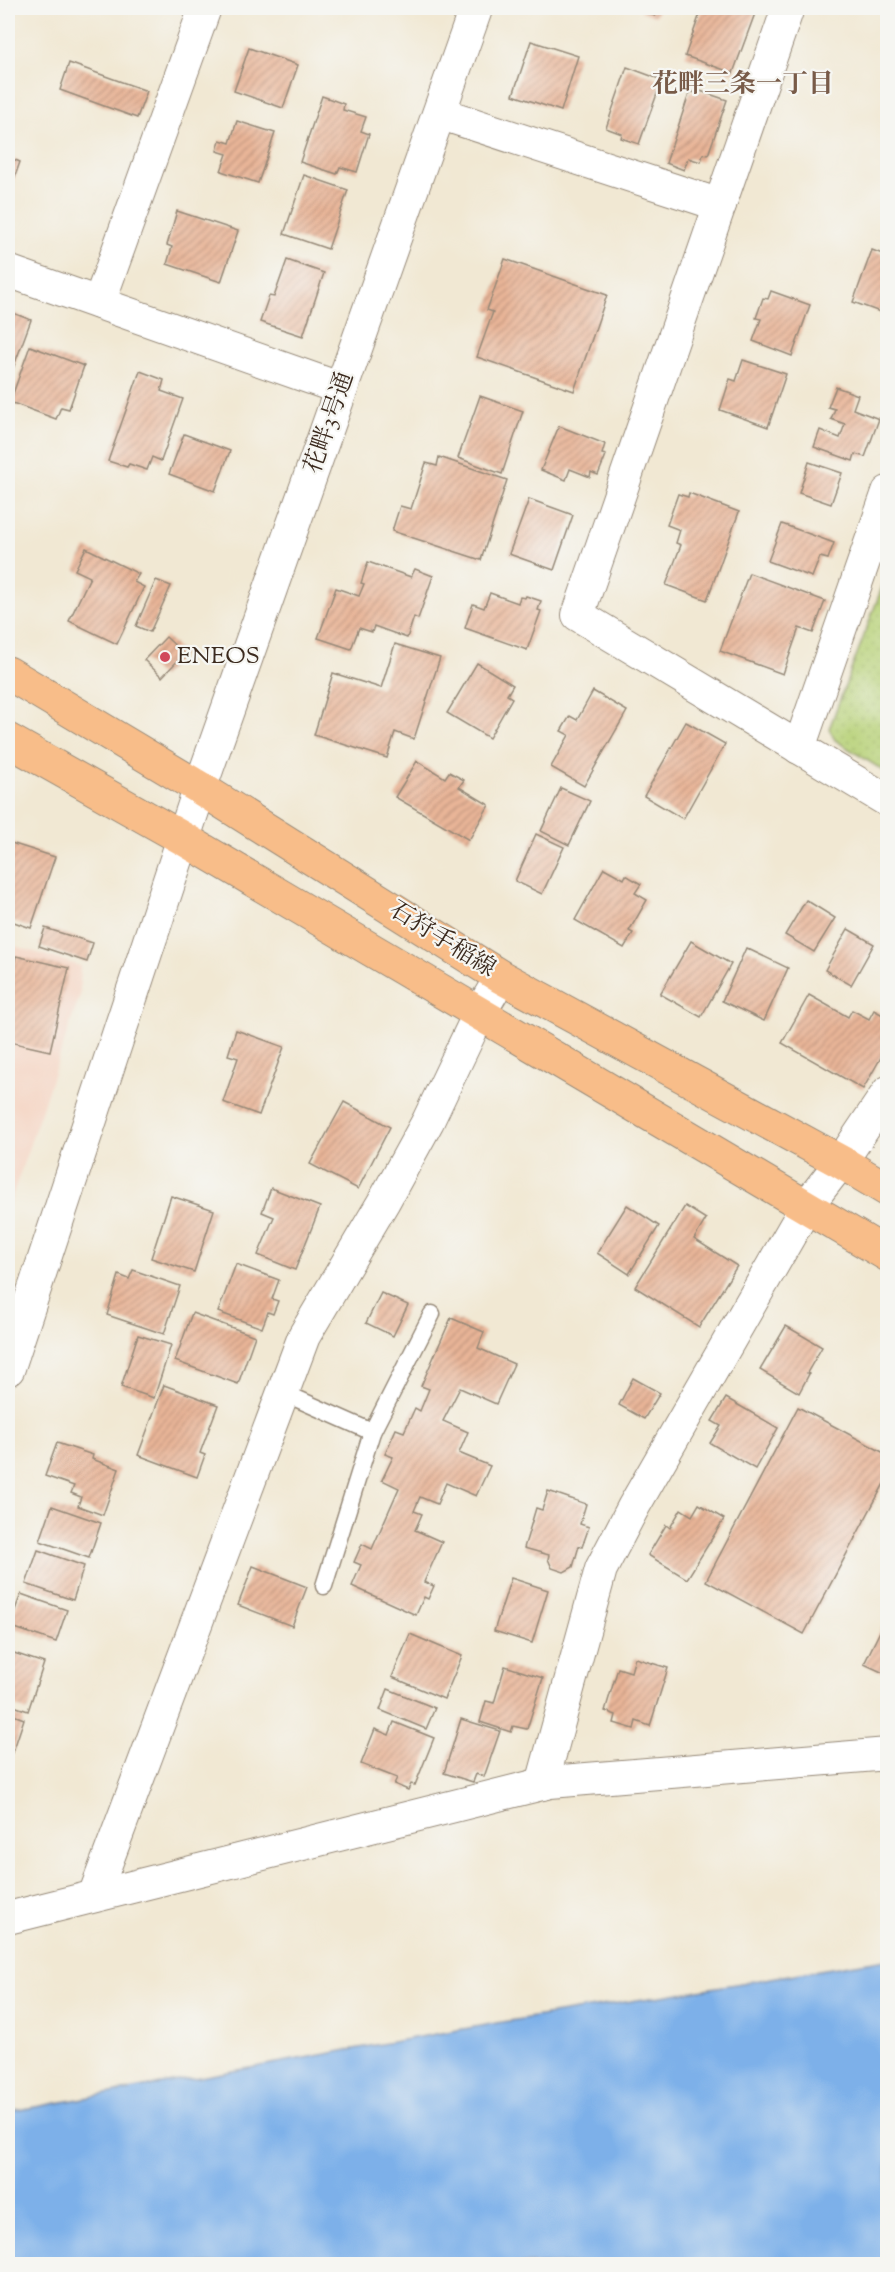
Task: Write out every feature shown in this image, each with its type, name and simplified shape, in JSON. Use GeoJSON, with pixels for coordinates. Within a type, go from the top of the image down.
{"type":"FeatureCollection","features":[{"type":"Feature","properties":{"kind":"main road","name":"石狩手稲線"},"geometry":{"type":"LineString","coordinates":[[8,673],[200,788],[501,977],[841,1162],[888,1190]]}},
{"type":"Feature","properties":{"kind":"main road","name":"石狩手稲線"},"geometry":{"type":"LineString","coordinates":[[8,740],[184,839],[888,1255]]}},
{"type":"Feature","properties":{"kind":"street"},"geometry":{"type":"LineString","coordinates":[[99,303],[204,8]]}},
{"type":"Feature","properties":{"kind":"street","name":"花畔3号通"},"geometry":{"type":"LineString","coordinates":[[8,1370],[200,788],[476,8]]}},
{"type":"Feature","properties":{"kind":"street"},"geometry":{"type":"LineString","coordinates":[[788,8],[578,615],[888,801]]}},
{"type":"Feature","properties":{"kind":"street"},"geometry":{"type":"LineString","coordinates":[[439,113],[720,205]]}},
{"type":"Feature","properties":{"kind":"street"},"geometry":{"type":"LineString","coordinates":[[8,271],[342,390]]}},
{"type":"Feature","properties":{"kind":"street"},"geometry":{"type":"LineString","coordinates":[[799,748],[888,492]]}},
{"type":"Feature","properties":{"kind":"street"},"geometry":{"type":"LineString","coordinates":[[94,1896],[304,1336],[384,1201],[428,1121],[478,1014],[501,977]]}},
{"type":"Feature","properties":{"kind":"street"},"geometry":{"type":"LineString","coordinates":[[542,1784],[601,1569],[634,1506],[806,1207],[841,1162],[888,1092]]}},
{"type":"Feature","properties":{"kind":"street"},"geometry":{"type":"LineString","coordinates":[[8,1918],[542,1784],[888,1754]]}},
{"type":"Feature","properties":{"kind":"lane"},"geometry":{"type":"LineString","coordinates":[[324,1586],[372,1432],[432,1314]]}},
{"type":"Feature","properties":{"kind":"lane"},"geometry":{"type":"LineString","coordinates":[[282,1392],[372,1432]]}},
{"type":"Feature","properties":{"kind":"shaded area"},"geometry":{"type":"Polygon","coordinates":[[[8,944],[80,966],[80,995],[8,1209],[8,944]]]}},
{"type":"Feature","properties":{"kind":"green space"},"geometry":{"type":"Polygon","coordinates":[[[887,574],[887,773],[835,740],[829,729],[887,574]]]}},
{"type":"Feature","properties":{"kind":"water"},"geometry":{"type":"Polygon","coordinates":[[[887,1959],[887,2264],[8,2264],[8,2112],[491,2024],[887,1959]]]}},
{"type":"Feature","properties":{"kind":"building"},"geometry":{"type":"Polygon","coordinates":[[[643,8],[659,8],[655,16],[641,11],[643,8]]]}},
{"type":"Feature","properties":{"kind":"building"},"geometry":{"type":"Polygon","coordinates":[[[702,8],[757,8],[733,73],[685,56],[702,8]]]}},
{"type":"Feature","properties":{"kind":"building"},"geometry":{"type":"Polygon","coordinates":[[[531,41],[578,56],[561,111],[513,95],[531,41]]]}},
{"type":"Feature","properties":{"kind":"building"},"geometry":{"type":"Polygon","coordinates":[[[249,48],[298,65],[283,108],[234,91],[249,48]]]}},
{"type":"Feature","properties":{"kind":"building"},"geometry":{"type":"Polygon","coordinates":[[[69,63],[147,91],[137,118],[60,90],[69,63]]]}},
{"type":"Feature","properties":{"kind":"building"},"geometry":{"type":"Polygon","coordinates":[[[627,67],[662,80],[639,144],[621,138],[622,134],[606,128],[627,67]]]}},
{"type":"Feature","properties":{"kind":"building"},"geometry":{"type":"Polygon","coordinates":[[[690,91],[698,94],[700,91],[727,100],[708,155],[703,154],[701,162],[688,158],[684,170],[666,163],[690,91]]]}},
{"type":"Feature","properties":{"kind":"building"},"geometry":{"type":"Polygon","coordinates":[[[322,96],[344,104],[343,110],[366,117],[361,131],[369,134],[357,172],[340,167],[337,174],[300,162],[322,96]]]}},
{"type":"Feature","properties":{"kind":"building"},"geometry":{"type":"Polygon","coordinates":[[[237,121],[275,133],[258,183],[221,171],[227,154],[217,151],[220,140],[230,143],[237,121]]]}},
{"type":"Feature","properties":{"kind":"building"},"geometry":{"type":"Polygon","coordinates":[[[8,157],[20,162],[8,196],[8,157]]]}},
{"type":"Feature","properties":{"kind":"building"},"geometry":{"type":"Polygon","coordinates":[[[304,175],[348,190],[328,249],[284,234],[304,175]]]}},
{"type":"Feature","properties":{"kind":"building"},"geometry":{"type":"Polygon","coordinates":[[[177,211],[238,231],[221,282],[167,264],[172,247],[167,245],[177,211]]]}},
{"type":"Feature","properties":{"kind":"building"},"geometry":{"type":"Polygon","coordinates":[[[872,250],[888,256],[888,315],[853,302],[872,250]]]}},
{"type":"Feature","properties":{"kind":"building"},"geometry":{"type":"Polygon","coordinates":[[[505,259],[607,295],[574,391],[477,357],[493,312],[487,310],[505,259]]]}},
{"type":"Feature","properties":{"kind":"building"},"geometry":{"type":"Polygon","coordinates":[[[287,260],[324,273],[303,336],[260,322],[269,296],[274,297],[287,260]]]}},
{"type":"Feature","properties":{"kind":"building"},"geometry":{"type":"Polygon","coordinates":[[[771,291],[810,305],[792,356],[753,341],[761,319],[756,318],[763,298],[768,299],[771,291]]]}},
{"type":"Feature","properties":{"kind":"building"},"geometry":{"type":"Polygon","coordinates":[[[8,311],[31,320],[8,382],[8,311]]]}},
{"type":"Feature","properties":{"kind":"building"},"geometry":{"type":"Polygon","coordinates":[[[30,346],[84,366],[69,409],[61,407],[56,419],[10,402],[30,346]]]}},
{"type":"Feature","properties":{"kind":"building"},"geometry":{"type":"Polygon","coordinates":[[[743,360],[786,374],[768,427],[720,410],[730,379],[736,381],[743,360]]]}},
{"type":"Feature","properties":{"kind":"building"},"geometry":{"type":"Polygon","coordinates":[[[140,371],[164,380],[161,391],[183,399],[161,461],[152,457],[147,470],[108,461],[140,371]]]}},
{"type":"Feature","properties":{"kind":"building"},"geometry":{"type":"Polygon","coordinates":[[[836,387],[858,395],[853,409],[879,419],[865,457],[855,454],[853,461],[814,447],[820,430],[840,438],[845,424],[831,419],[835,409],[828,407],[836,387]]]}},
{"type":"Feature","properties":{"kind":"building"},"geometry":{"type":"Polygon","coordinates":[[[480,396],[523,411],[502,474],[458,458],[480,396]]]}},
{"type":"Feature","properties":{"kind":"building"},"geometry":{"type":"Polygon","coordinates":[[[559,426],[605,444],[602,454],[606,455],[598,475],[591,472],[590,477],[570,469],[566,480],[541,470],[559,426]]]}},
{"type":"Feature","properties":{"kind":"building"},"geometry":{"type":"Polygon","coordinates":[[[184,434],[230,451],[215,491],[169,474],[184,434]]]}},
{"type":"Feature","properties":{"kind":"building"},"geometry":{"type":"Polygon","coordinates":[[[439,457],[507,480],[481,560],[392,531],[400,506],[411,509],[426,463],[437,466],[439,457]]]}},
{"type":"Feature","properties":{"kind":"building"},"geometry":{"type":"Polygon","coordinates":[[[809,462],[842,473],[831,504],[799,493],[809,462]]]}},
{"type":"Feature","properties":{"kind":"building"},"geometry":{"type":"Polygon","coordinates":[[[689,493],[739,512],[707,600],[666,585],[681,545],[676,543],[680,530],[667,525],[678,494],[688,497],[689,493]]]}},
{"type":"Feature","properties":{"kind":"building"},"geometry":{"type":"Polygon","coordinates":[[[529,499],[573,515],[554,570],[509,554],[529,499]]]}},
{"type":"Feature","properties":{"kind":"building"},"geometry":{"type":"Polygon","coordinates":[[[782,524],[834,543],[828,559],[820,557],[812,577],[768,561],[782,524]]]}},
{"type":"Feature","properties":{"kind":"building"},"geometry":{"type":"Polygon","coordinates":[[[86,548],[139,574],[134,582],[144,587],[117,644],[69,621],[90,577],[75,570],[86,548]]]}},
{"type":"Feature","properties":{"kind":"building"},"geometry":{"type":"Polygon","coordinates":[[[368,562],[411,577],[415,569],[433,576],[418,619],[414,617],[407,638],[374,626],[372,632],[359,628],[351,649],[318,638],[336,588],[359,596],[368,562]]]}},
{"type":"Feature","properties":{"kind":"building"},"geometry":{"type":"Polygon","coordinates":[[[749,573],[825,601],[813,633],[799,628],[783,674],[720,651],[749,573]]]}},
{"type":"Feature","properties":{"kind":"building"},"geometry":{"type":"Polygon","coordinates":[[[156,580],[171,586],[150,632],[136,626],[156,580]]]}},
{"type":"Feature","properties":{"kind":"building"},"geometry":{"type":"Polygon","coordinates":[[[490,593],[518,603],[520,597],[525,598],[526,596],[541,601],[538,610],[541,611],[527,650],[465,628],[473,604],[484,608],[490,593]]]}},
{"type":"Feature","properties":{"kind":"building"},"geometry":{"type":"Polygon","coordinates":[[[166,637],[184,654],[162,677],[144,660],[166,637]]]}},
{"type":"Feature","properties":{"kind":"building"},"geometry":{"type":"Polygon","coordinates":[[[395,644],[440,658],[414,739],[395,732],[387,758],[314,735],[333,673],[381,688],[395,644]]]}},
{"type":"Feature","properties":{"kind":"building"},"geometry":{"type":"Polygon","coordinates":[[[477,663],[513,685],[507,695],[512,698],[489,738],[447,713],[477,663]]]}},
{"type":"Feature","properties":{"kind":"building"},"geometry":{"type":"Polygon","coordinates":[[[593,691],[627,711],[584,786],[551,767],[569,735],[561,731],[570,716],[577,720],[593,691]]]}},
{"type":"Feature","properties":{"kind":"building"},"geometry":{"type":"Polygon","coordinates":[[[686,722],[725,744],[683,819],[644,796],[686,722]]]}},
{"type":"Feature","properties":{"kind":"building"},"geometry":{"type":"Polygon","coordinates":[[[417,761],[445,778],[449,772],[464,780],[459,787],[489,805],[469,840],[395,797],[417,761]]]}},
{"type":"Feature","properties":{"kind":"building"},"geometry":{"type":"Polygon","coordinates":[[[561,788],[590,801],[569,845],[541,831],[561,788]]]}},
{"type":"Feature","properties":{"kind":"building"},"geometry":{"type":"Polygon","coordinates":[[[536,834],[564,847],[542,894],[515,881],[536,834]]]}},
{"type":"Feature","properties":{"kind":"building"},"geometry":{"type":"Polygon","coordinates":[[[8,842],[55,857],[31,928],[8,920],[8,842]]]}},
{"type":"Feature","properties":{"kind":"building"},"geometry":{"type":"Polygon","coordinates":[[[604,868],[624,879],[626,875],[641,884],[635,893],[647,900],[629,931],[633,933],[624,948],[575,920],[604,868]]]}},
{"type":"Feature","properties":{"kind":"building"},"geometry":{"type":"Polygon","coordinates":[[[806,900],[835,918],[814,952],[785,935],[806,900]]]}},
{"type":"Feature","properties":{"kind":"building"},"geometry":{"type":"Polygon","coordinates":[[[45,928],[93,943],[87,962],[39,946],[45,928]]]}},
{"type":"Feature","properties":{"kind":"building"},"geometry":{"type":"Polygon","coordinates":[[[848,929],[874,944],[851,985],[825,970],[848,929]]]}},
{"type":"Feature","properties":{"kind":"building"},"geometry":{"type":"Polygon","coordinates":[[[691,941],[731,964],[701,1017],[660,994],[691,941]]]}},
{"type":"Feature","properties":{"kind":"building"},"geometry":{"type":"Polygon","coordinates":[[[746,948],[788,968],[764,1021],[722,1001],[746,948]]]}},
{"type":"Feature","properties":{"kind":"building"},"geometry":{"type":"Polygon","coordinates":[[[16,956],[69,968],[50,1051],[10,1042],[8,1047],[8,959],[15,961],[16,956]]]}},
{"type":"Feature","properties":{"kind":"building"},"geometry":{"type":"Polygon","coordinates":[[[809,995],[848,1017],[852,1010],[869,1019],[874,1010],[888,1018],[888,1045],[863,1089],[782,1043],[809,995]]]}},
{"type":"Feature","properties":{"kind":"building"},"geometry":{"type":"Polygon","coordinates":[[[236,1030],[284,1047],[259,1115],[223,1102],[238,1058],[228,1055],[236,1030]]]}},
{"type":"Feature","properties":{"kind":"building"},"geometry":{"type":"Polygon","coordinates":[[[344,1102],[390,1127],[358,1189],[310,1164],[344,1102]]]}},
{"type":"Feature","properties":{"kind":"building"},"geometry":{"type":"Polygon","coordinates":[[[271,1188],[320,1207],[295,1270],[258,1255],[274,1217],[262,1212],[271,1188]]]}},
{"type":"Feature","properties":{"kind":"building"},"geometry":{"type":"Polygon","coordinates":[[[171,1196],[214,1210],[194,1272],[151,1258],[171,1196]]]}},
{"type":"Feature","properties":{"kind":"building"},"geometry":{"type":"Polygon","coordinates":[[[627,1205],[659,1226],[629,1274],[597,1253],[627,1205]]]}},
{"type":"Feature","properties":{"kind":"building"},"geometry":{"type":"Polygon","coordinates":[[[685,1206],[706,1219],[694,1239],[737,1266],[699,1327],[635,1287],[685,1206]]]}},
{"type":"Feature","properties":{"kind":"building"},"geometry":{"type":"Polygon","coordinates":[[[236,1264],[279,1280],[272,1299],[278,1301],[273,1314],[268,1312],[262,1328],[218,1312],[236,1264]]]}},
{"type":"Feature","properties":{"kind":"building"},"geometry":{"type":"Polygon","coordinates":[[[133,1270],[180,1286],[164,1334],[107,1315],[119,1275],[129,1279],[133,1270]]]}},
{"type":"Feature","properties":{"kind":"building"},"geometry":{"type":"Polygon","coordinates":[[[381,1293],[408,1305],[393,1336],[366,1323],[381,1293]]]}},
{"type":"Feature","properties":{"kind":"building"},"geometry":{"type":"Polygon","coordinates":[[[192,1313],[255,1336],[238,1384],[175,1361],[192,1313]]]}},
{"type":"Feature","properties":{"kind":"building"},"geometry":{"type":"Polygon","coordinates":[[[451,1318],[484,1332],[478,1348],[514,1364],[496,1404],[460,1388],[443,1421],[468,1432],[459,1453],[490,1466],[476,1496],[446,1483],[437,1504],[420,1497],[414,1511],[422,1514],[415,1530],[442,1542],[424,1582],[434,1586],[428,1599],[424,1597],[416,1615],[352,1586],[361,1565],[354,1562],[362,1544],[372,1549],[399,1488],[382,1480],[393,1457],[385,1454],[396,1429],[404,1432],[415,1408],[420,1411],[429,1389],[421,1386],[451,1318]]]}},
{"type":"Feature","properties":{"kind":"building"},"geometry":{"type":"Polygon","coordinates":[[[786,1326],[822,1347],[799,1393],[760,1370],[786,1326]]]}},
{"type":"Feature","properties":{"kind":"building"},"geometry":{"type":"Polygon","coordinates":[[[138,1335],[171,1345],[154,1398],[121,1387],[138,1335]]]}},
{"type":"Feature","properties":{"kind":"building"},"geometry":{"type":"Polygon","coordinates":[[[633,1378],[660,1393],[644,1419],[619,1405],[633,1378]]]}},
{"type":"Feature","properties":{"kind":"building"},"geometry":{"type":"Polygon","coordinates":[[[164,1385],[218,1405],[200,1453],[205,1455],[197,1477],[138,1455],[164,1385]]]}},
{"type":"Feature","properties":{"kind":"building"},"geometry":{"type":"Polygon","coordinates":[[[726,1398],[778,1428],[755,1469],[710,1443],[721,1426],[712,1421],[726,1398]]]}},
{"type":"Feature","properties":{"kind":"building"},"geometry":{"type":"Polygon","coordinates":[[[798,1407],[888,1455],[888,1476],[804,1634],[706,1581],[798,1407]]]}},
{"type":"Feature","properties":{"kind":"building"},"geometry":{"type":"Polygon","coordinates":[[[57,1443],[93,1455],[92,1459],[119,1469],[103,1515],[78,1506],[81,1497],[71,1493],[74,1486],[45,1476],[57,1443]]]}},
{"type":"Feature","properties":{"kind":"building"},"geometry":{"type":"Polygon","coordinates":[[[548,1491],[586,1504],[580,1524],[589,1527],[582,1547],[579,1546],[573,1567],[564,1572],[552,1568],[548,1559],[549,1555],[524,1548],[536,1508],[542,1510],[548,1491]]]}},
{"type":"Feature","properties":{"kind":"building"},"geometry":{"type":"Polygon","coordinates":[[[699,1504],[724,1519],[687,1579],[648,1555],[666,1525],[670,1528],[681,1509],[692,1516],[699,1504]]]}},
{"type":"Feature","properties":{"kind":"building"},"geometry":{"type":"Polygon","coordinates":[[[52,1506],[101,1523],[89,1558],[40,1541],[52,1506]]]}},
{"type":"Feature","properties":{"kind":"building"},"geometry":{"type":"Polygon","coordinates":[[[38,1550],[84,1566],[73,1600],[26,1584],[38,1550]]]}},
{"type":"Feature","properties":{"kind":"building"},"geometry":{"type":"Polygon","coordinates":[[[253,1566],[307,1587],[292,1626],[238,1605],[253,1566]]]}},
{"type":"Feature","properties":{"kind":"building"},"geometry":{"type":"Polygon","coordinates":[[[511,1578],[548,1590],[532,1643],[494,1631],[511,1578]]]}},
{"type":"Feature","properties":{"kind":"building"},"geometry":{"type":"Polygon","coordinates":[[[21,1594],[67,1610],[56,1642],[9,1626],[21,1594]]]}},
{"type":"Feature","properties":{"kind":"building"},"geometry":{"type":"Polygon","coordinates":[[[888,1615],[888,1675],[864,1664],[888,1615]]]}},
{"type":"Feature","properties":{"kind":"building"},"geometry":{"type":"Polygon","coordinates":[[[410,1634],[462,1656],[444,1699],[392,1677],[410,1634]]]}},
{"type":"Feature","properties":{"kind":"building"},"geometry":{"type":"Polygon","coordinates":[[[8,1651],[44,1663],[28,1711],[8,1704],[8,1651]]]}},
{"type":"Feature","properties":{"kind":"building"},"geometry":{"type":"Polygon","coordinates":[[[635,1658],[668,1668],[650,1726],[636,1721],[634,1729],[614,1723],[616,1715],[605,1711],[618,1668],[631,1672],[635,1658]]]}},
{"type":"Feature","properties":{"kind":"building"},"geometry":{"type":"Polygon","coordinates":[[[505,1666],[543,1678],[527,1729],[513,1726],[511,1732],[480,1722],[486,1701],[494,1703],[505,1666]]]}},
{"type":"Feature","properties":{"kind":"building"},"geometry":{"type":"Polygon","coordinates":[[[388,1689],[435,1708],[426,1729],[380,1710],[388,1689]]]}},
{"type":"Feature","properties":{"kind":"building"},"geometry":{"type":"Polygon","coordinates":[[[8,1713],[24,1719],[8,1767],[8,1713]]]}},
{"type":"Feature","properties":{"kind":"building"},"geometry":{"type":"Polygon","coordinates":[[[461,1719],[500,1731],[484,1777],[476,1774],[473,1782],[444,1773],[461,1719]]]}},
{"type":"Feature","properties":{"kind":"building"},"geometry":{"type":"Polygon","coordinates":[[[394,1722],[434,1738],[415,1785],[411,1784],[408,1790],[394,1784],[397,1778],[361,1764],[375,1729],[389,1735],[394,1722]]]}},
{"type":"Feature","properties":{"kind":"place","name":"ENEOS"},"geometry":{"type":"Point","coordinates":[165,657]}},
{"type":"Feature","properties":{"kind":"district","name":"花畔三条一丁目"},"geometry":{"type":"Point","coordinates":[743,85]}}]}
